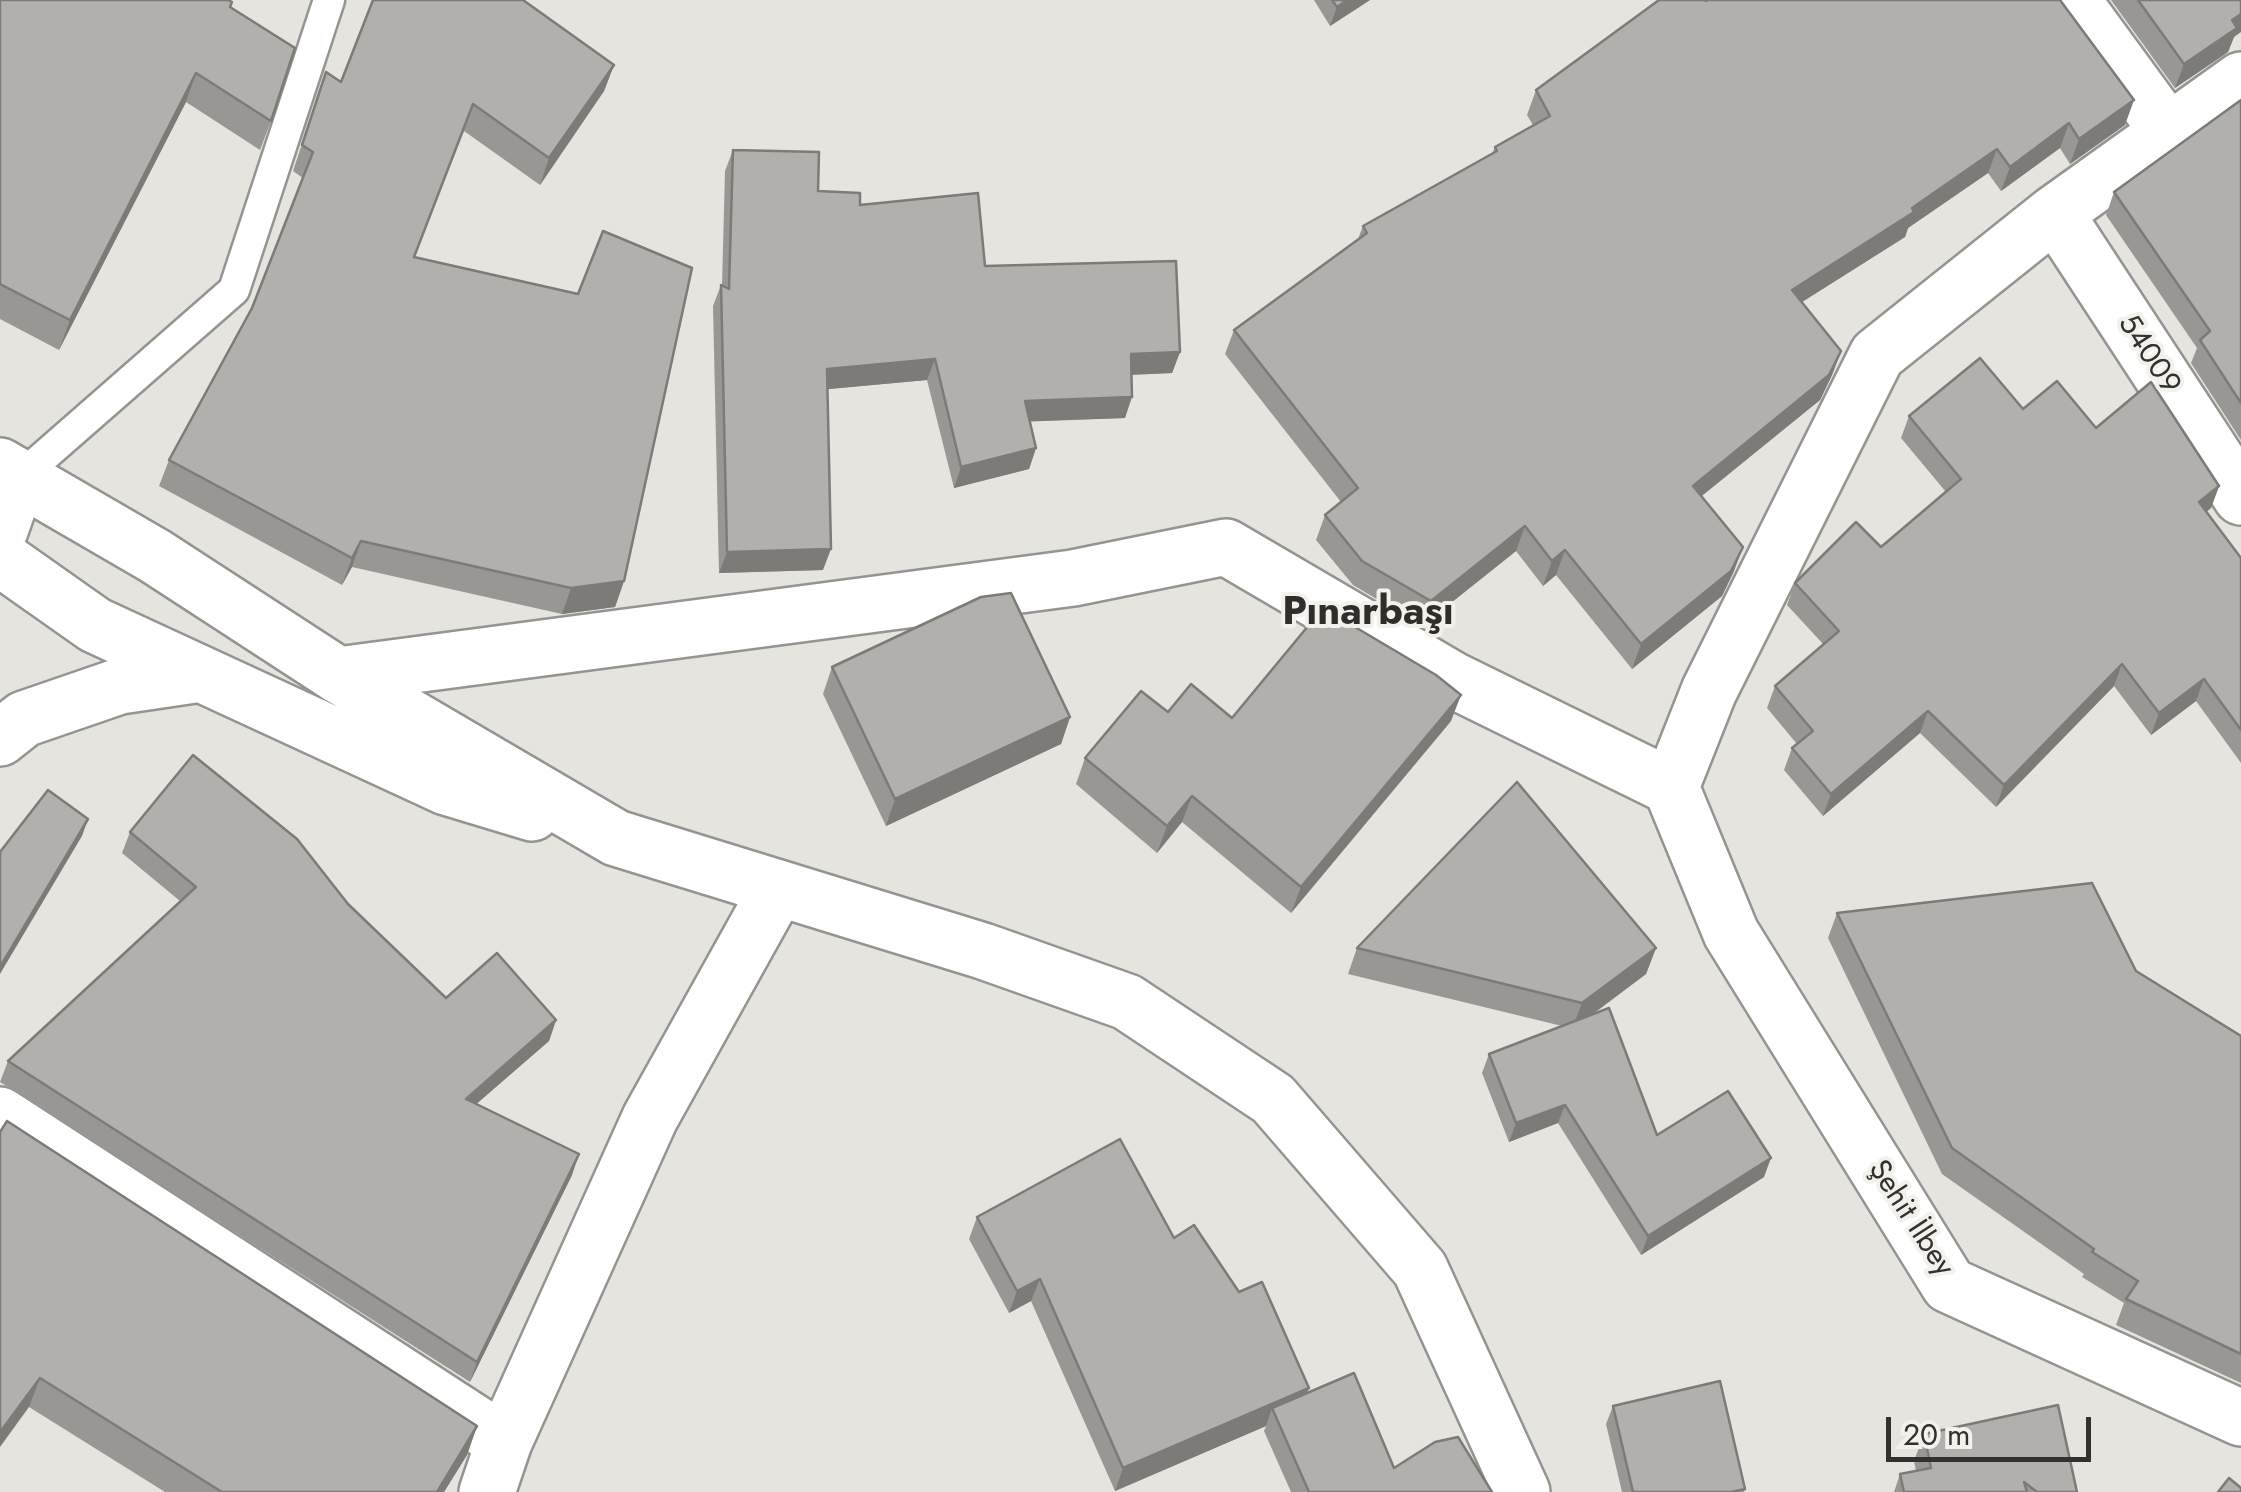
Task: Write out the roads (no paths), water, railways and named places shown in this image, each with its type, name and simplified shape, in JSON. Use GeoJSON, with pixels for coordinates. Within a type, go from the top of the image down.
{"type":"FeatureCollection","features":[{"type":"Feature","properties":{"kind":"street"},"geometry":{"type":"LineString","coordinates":[[2072,0],[2170,134]]}},
{"type":"Feature","properties":{"kind":"street"},"geometry":{"type":"LineString","coordinates":[[338,675],[1074,578],[1226,546],[1454,680],[1670,787],[1709,691],[1877,355],[2055,213],[2241,80]]}},
{"type":"Feature","properties":{"kind":"street","name":"54009"},"geometry":{"type":"LineString","coordinates":[[2055,213],[2241,497]]}},
{"type":"Feature","properties":{"kind":"street"},"geometry":{"type":"LineString","coordinates":[[0,530],[9,472],[155,556],[338,675],[616,838]]}},
{"type":"Feature","properties":{"kind":"street"},"geometry":{"type":"LineString","coordinates":[[0,558],[95,625],[446,787],[982,951],[1127,1002],[1273,1099],[1420,1268],[1522,1492]]}},
{"type":"Feature","properties":{"kind":"street"},"geometry":{"type":"LineString","coordinates":[[0,738],[24,718],[120,686],[201,674]]}},
{"type":"Feature","properties":{"kind":"street","name":"Şehit İlbey"},"geometry":{"type":"LineString","coordinates":[[1670,787],[1731,933],[1950,1286],[2241,1418]]}},
{"type":"Feature","properties":{"kind":"street"},"geometry":{"type":"LineString","coordinates":[[0,1115],[496,1467],[650,1118],[778,888]]}},
{"type":"Feature","properties":{"kind":"lane"},"geometry":{"type":"LineString","coordinates":[[9,472],[234,290],[329,0]]}},
{"type":"Feature","properties":{"kind":"district","name":"Pınarbaşı"},"geometry":{"type":"Point","coordinates":[1368,614]}}]}
